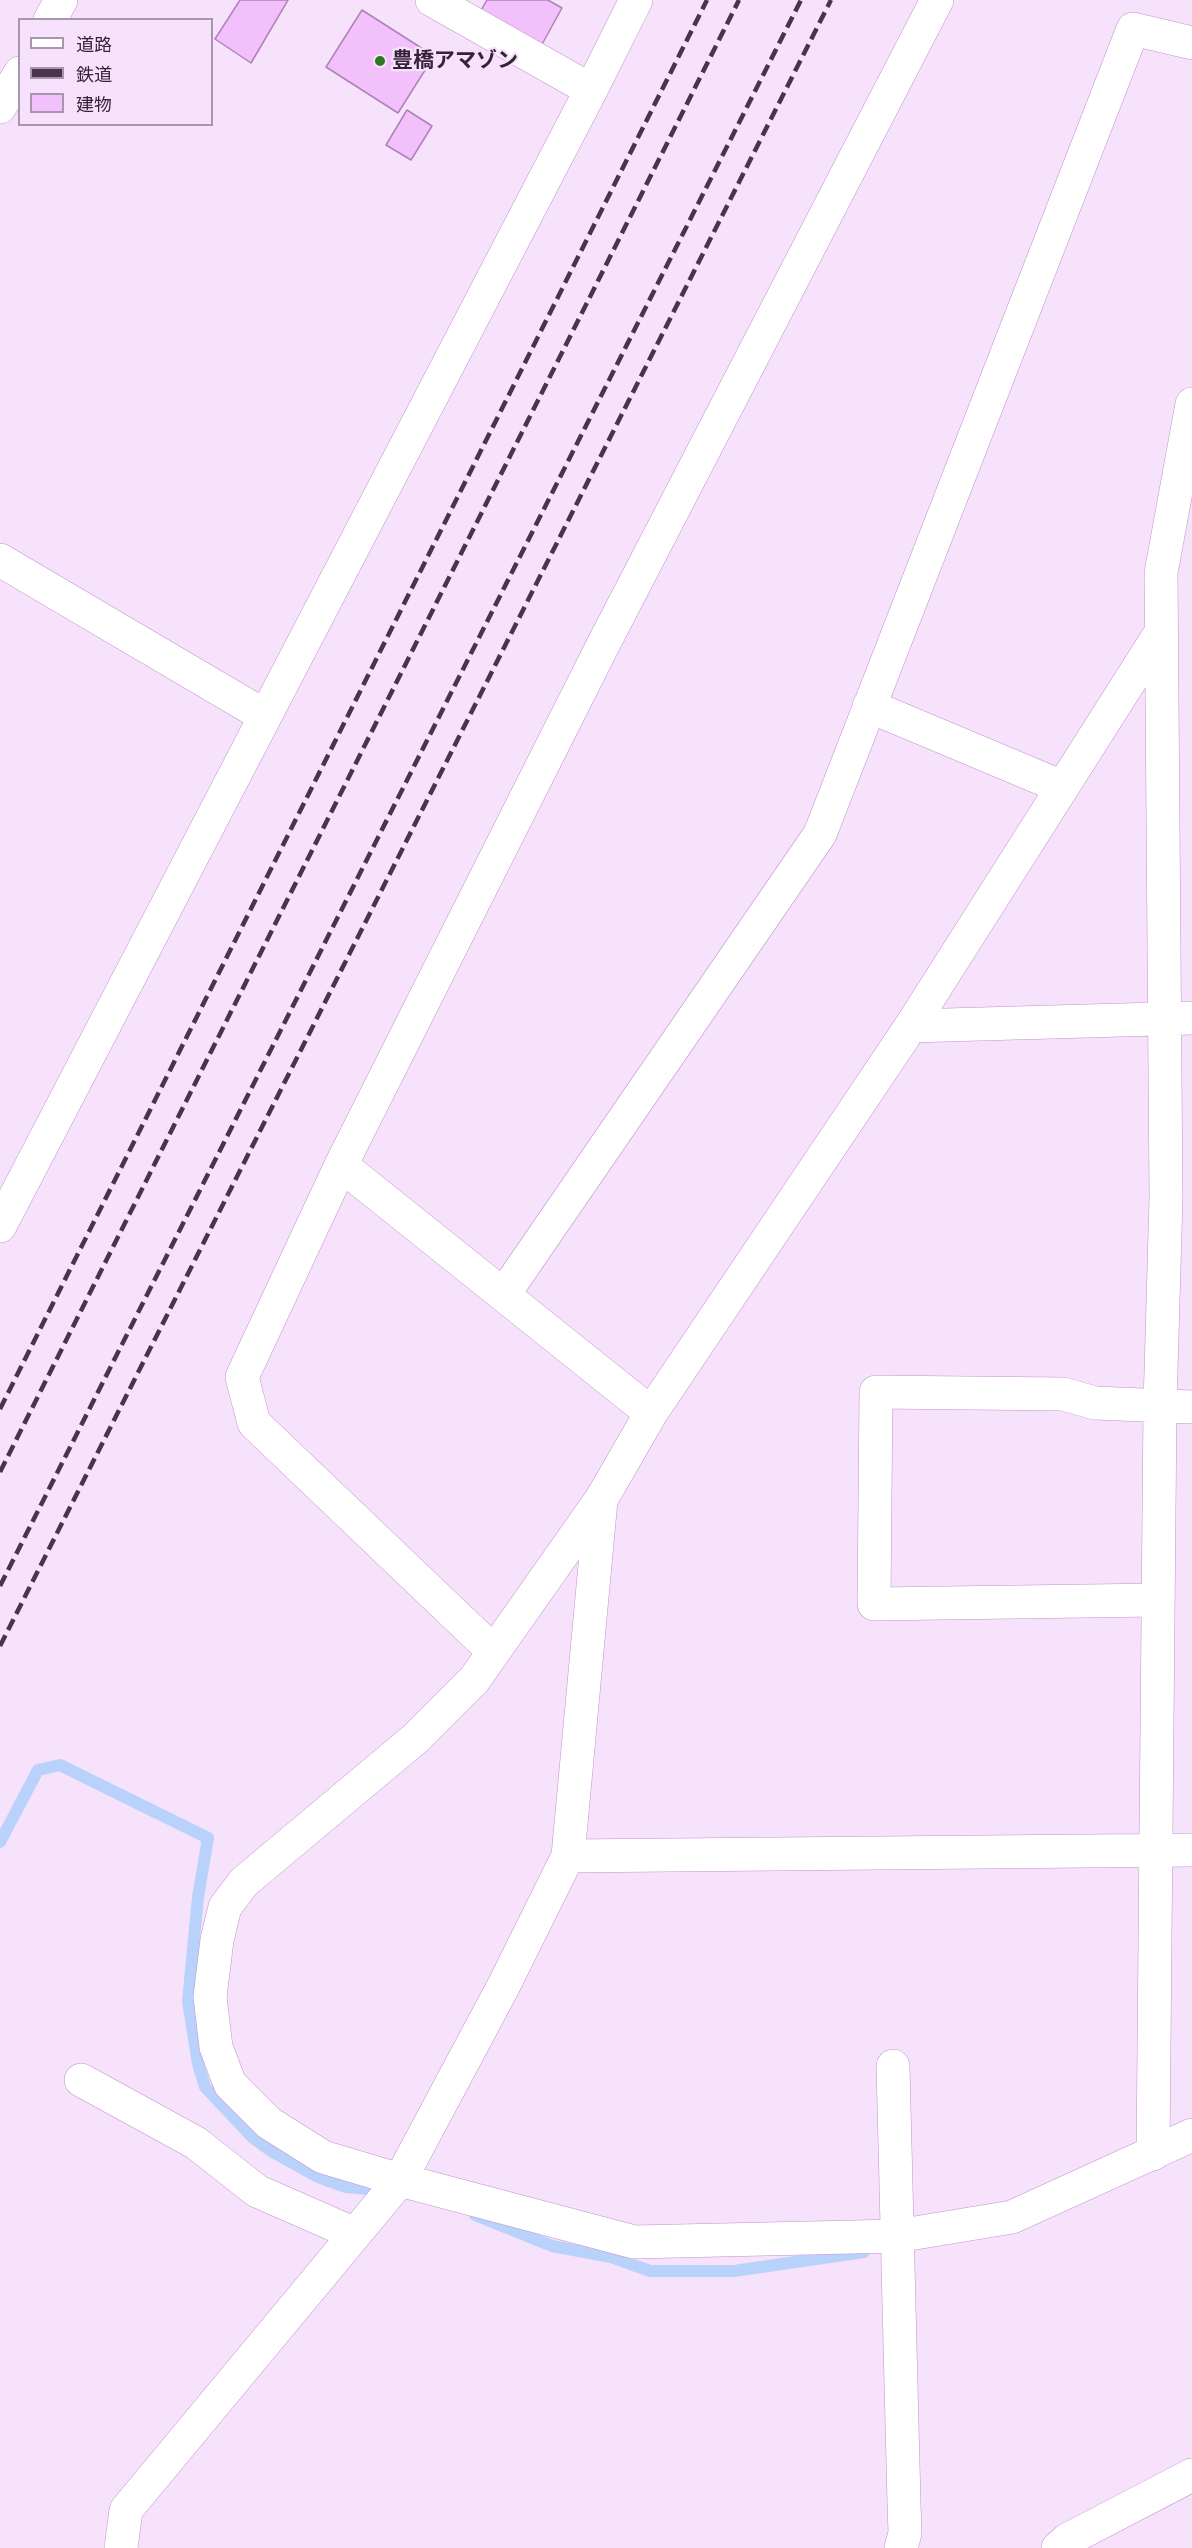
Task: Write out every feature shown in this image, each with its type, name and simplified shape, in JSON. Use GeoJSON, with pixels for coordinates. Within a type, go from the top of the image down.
{"type":"FeatureCollection","features":[{"type":"Feature","properties":{"kind":"street"},"geometry":{"type":"LineString","coordinates":[[51,18],[61,0]]}},
{"type":"Feature","properties":{"kind":"street"},"geometry":{"type":"LineString","coordinates":[[0,1226],[9,1184],[265,716],[636,0]]}},
{"type":"Feature","properties":{"kind":"street"},"geometry":{"type":"LineString","coordinates":[[493,1651],[254,1423],[242,1377],[341,1165],[609,634],[937,0]]}},
{"type":"Feature","properties":{"kind":"street"},"geometry":{"type":"LineString","coordinates":[[439,2],[591,90]]}},
{"type":"Feature","properties":{"kind":"street"},"geometry":{"type":"LineString","coordinates":[[504,1294],[820,834],[1133,29],[1192,43]]}},
{"type":"Feature","properties":{"kind":"street"},"geometry":{"type":"LineString","coordinates":[[0,107],[18,76]]}},
{"type":"Feature","properties":{"kind":"street"},"geometry":{"type":"LineString","coordinates":[[1152,2154],[1158,1600],[1176,1407],[1179,1198],[1178,1018],[1161,632],[1161,573],[1191,420]]}},
{"type":"Feature","properties":{"kind":"street"},"geometry":{"type":"LineString","coordinates":[[2,568],[265,716]]}},
{"type":"Feature","properties":{"kind":"street"},"geometry":{"type":"LineString","coordinates":[[1161,632],[911,1026],[651,1413],[602,1498],[474,1680],[416,1738],[244,1882],[225,1907],[217,1940],[210,1997],[216,2047],[230,2084],[269,2123],[323,2157],[399,2181],[634,2242],[897,2236],[1012,2217],[1192,2135]]}},
{"type":"Feature","properties":{"kind":"street"},"geometry":{"type":"LineString","coordinates":[[869,706],[1062,788]]}},
{"type":"Feature","properties":{"kind":"street"},"geometry":{"type":"LineString","coordinates":[[911,1026],[1178,1018]]}},
{"type":"Feature","properties":{"kind":"street"},"geometry":{"type":"LineString","coordinates":[[341,1165],[651,1413]]}},
{"type":"Feature","properties":{"kind":"street"},"geometry":{"type":"LineString","coordinates":[[1158,1600],[874,1604],[876,1392],[1063,1394],[1095,1403],[1176,1407]]}},
{"type":"Feature","properties":{"kind":"street"},"geometry":{"type":"LineString","coordinates":[[121,2548],[126,2510],[399,2181],[504,1985],[568,1856],[602,1498]]}},
{"type":"Feature","properties":{"kind":"street"},"geometry":{"type":"LineString","coordinates":[[568,1856],[1192,1850]]}},
{"type":"Feature","properties":{"kind":"street"},"geometry":{"type":"LineString","coordinates":[[893,2066],[904,2513],[901,2548]]}},
{"type":"Feature","properties":{"kind":"street"},"geometry":{"type":"LineString","coordinates":[[81,2080],[196,2143],[257,2191],[363,2224]]}},
{"type":"Feature","properties":{"kind":"street"},"geometry":{"type":"LineString","coordinates":[[1058,2548],[1067,2540],[1192,2475]]}},
{"type":"Feature","properties":{"kind":"building"},"geometry":{"type":"Polygon","coordinates":[[[240,0],[288,0],[251,63],[215,39],[240,0]]]}},
{"type":"Feature","properties":{"kind":"building"},"geometry":{"type":"Polygon","coordinates":[[[487,0],[548,0],[562,8],[540,48],[479,14],[487,0]]]}},
{"type":"Feature","properties":{"kind":"building","name":"豊橋アマゾン"},"geometry":{"type":"Polygon","coordinates":[[[362,10],[434,56],[398,113],[326,67],[362,10]]]}},
{"type":"Feature","properties":{"kind":"building"},"geometry":{"type":"Polygon","coordinates":[[[407,110],[432,126],[411,160],[386,145],[407,110]]]}},
{"type":"Feature","properties":{"kind":"waterway"},"geometry":{"type":"LineString","coordinates":[[0,1842],[38,1770],[60,1765],[208,1838],[198,1897],[188,2001],[198,2064],[205,2087],[253,2138],[271,2151],[318,2177],[346,2187],[384,2190]]}},
{"type":"Feature","properties":{"kind":"waterway"},"geometry":{"type":"LineString","coordinates":[[475,2215],[552,2246],[611,2257],[650,2271],[734,2271],[864,2252]]}},
{"type":"Feature","properties":{"kind":"railway"},"geometry":{"type":"LineString","coordinates":[[0,1409],[707,0]]}},
{"type":"Feature","properties":{"kind":"railway"},"geometry":{"type":"LineString","coordinates":[[0,1472],[739,0]]}},
{"type":"Feature","properties":{"kind":"railway"},"geometry":{"type":"LineString","coordinates":[[0,1586],[801,0]]}},
{"type":"Feature","properties":{"kind":"railway"},"geometry":{"type":"LineString","coordinates":[[0,1646],[831,0]]}},
{"type":"Feature","properties":{"kind":"place","name":"豊橋アマゾン"},"geometry":{"type":"Point","coordinates":[380,61]}}]}
